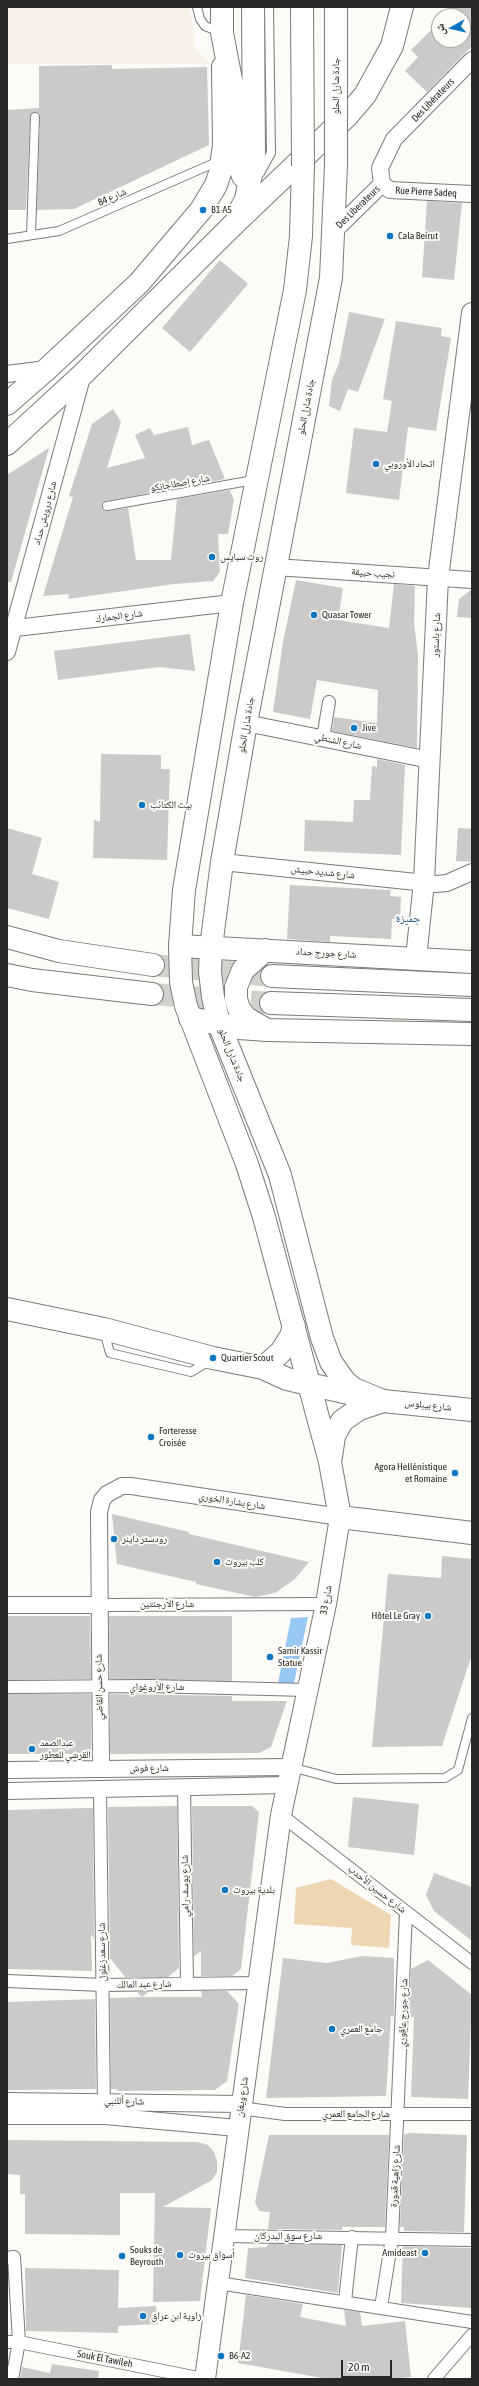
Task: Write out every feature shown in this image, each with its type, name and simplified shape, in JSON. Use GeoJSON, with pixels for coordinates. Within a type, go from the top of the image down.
{"type":"FeatureCollection","features":[{"type":"Feature","properties":{"kind":"main road"},"geometry":{"type":"LineString","coordinates":[[7,404],[47,369],[139,283],[190,225],[216,185],[224,145],[222,7]]}},
{"type":"Feature","properties":{"kind":"main road"},"geometry":{"type":"LineString","coordinates":[[253,7],[254,191]]}},
{"type":"Feature","properties":{"kind":"main road"},"geometry":{"type":"LineString","coordinates":[[302,7],[303,166],[301,236],[291,312],[232,603],[184,890],[180,946],[181,982],[190,1018],[247,1164],[282,1276],[310,1384]]}},
{"type":"Feature","properties":{"kind":"main road","name":"جادة شارل الحلو"},"geometry":{"type":"LineString","coordinates":[[336,7],[336,165],[333,263],[246,723],[222,862],[211,947],[210,972],[213,997],[219,1024],[280,1175],[326,1352],[345,1382],[354,1389],[383,1401]]}},
{"type":"Feature","properties":{"kind":"main road"},"geometry":{"type":"LineString","coordinates":[[7,444],[83,374],[233,226],[254,191],[348,115],[365,95],[392,46],[402,7]]}},
{"type":"Feature","properties":{"kind":"main road"},"geometry":{"type":"LineString","coordinates":[[222,33],[234,95],[240,167],[254,191]]}},
{"type":"Feature","properties":{"kind":"main road"},"geometry":{"type":"LineString","coordinates":[[7,937],[60,950],[153,964]]}},
{"type":"Feature","properties":{"kind":"main road","name":"شارع جورج حداد"},"geometry":{"type":"LineString","coordinates":[[180,946],[472,962]]}},
{"type":"Feature","properties":{"kind":"main road"},"geometry":{"type":"LineString","coordinates":[[265,950],[243,970],[238,978],[236,999],[246,1018],[267,1030]]}},
{"type":"Feature","properties":{"kind":"main road"},"geometry":{"type":"LineString","coordinates":[[7,975],[32,980],[152,994]]}},
{"type":"Feature","properties":{"kind":"main road"},"geometry":{"type":"LineString","coordinates":[[272,976],[472,986]]}},
{"type":"Feature","properties":{"kind":"main road"},"geometry":{"type":"LineString","coordinates":[[271,1003],[472,1010]]}},
{"type":"Feature","properties":{"kind":"main road"},"geometry":{"type":"LineString","coordinates":[[190,1018],[219,1024],[267,1030],[472,1034]]}},
{"type":"Feature","properties":{"kind":"main road"},"geometry":{"type":"LineString","coordinates":[[7,1309],[104,1329],[213,1358],[263,1368],[287,1379],[383,1401]]}},
{"type":"Feature","properties":{"kind":"main road"},"geometry":{"type":"LineString","coordinates":[[263,1368],[281,1352],[291,1336],[294,1326]]}},
{"type":"Feature","properties":{"kind":"main road","name":"شارع 33"},"geometry":{"type":"LineString","coordinates":[[310,1384],[330,1462],[340,1517]]}},
{"type":"Feature","properties":{"kind":"main road"},"geometry":{"type":"LineString","coordinates":[[330,1462],[334,1436],[342,1421],[359,1409],[383,1401]]}},
{"type":"Feature","properties":{"kind":"main road","name":"شارع بيبلوس"},"geometry":{"type":"LineString","coordinates":[[383,1401],[472,1410]]}},
{"type":"Feature","properties":{"kind":"main road","name":"شارع بشارة الخوري"},"geometry":{"type":"LineString","coordinates":[[340,1517],[472,1533]]}},
{"type":"Feature","properties":{"kind":"street","name":"Des Libérateurs"},"geometry":{"type":"LineString","coordinates":[[394,140],[472,60]]}},
{"type":"Feature","properties":{"kind":"street","name":"Des Liberateurs"},"geometry":{"type":"LineString","coordinates":[[334,230],[382,184],[380,168],[394,140]]}},
{"type":"Feature","properties":{"kind":"street","name":"Rue Pierre Sadeq"},"geometry":{"type":"LineString","coordinates":[[382,184],[386,188],[395,190],[472,194]]}},
{"type":"Feature","properties":{"kind":"street","name":"شارع باستور"},"geometry":{"type":"LineString","coordinates":[[416,958],[424,882],[438,578],[472,313]]}},
{"type":"Feature","properties":{"kind":"street"},"geometry":{"type":"LineString","coordinates":[[7,374],[47,369]]}},
{"type":"Feature","properties":{"kind":"street","name":"شارع درويش حداد"},"geometry":{"type":"LineString","coordinates":[[7,652],[10,629],[83,374]]}},
{"type":"Feature","properties":{"kind":"street","name":"نجيب حبيقة"},"geometry":{"type":"LineString","coordinates":[[275,567],[472,580]]}},
{"type":"Feature","properties":{"kind":"street","name":"شارع الجمارك"},"geometry":{"type":"LineString","coordinates":[[10,629],[232,603]]}},
{"type":"Feature","properties":{"kind":"street"},"geometry":{"type":"LineString","coordinates":[[323,738],[329,702]]}},
{"type":"Feature","properties":{"kind":"street","name":"شارع الشنطي"},"geometry":{"type":"LineString","coordinates":[[246,723],[430,760]]}},
{"type":"Feature","properties":{"kind":"street","name":"شارع شديد حبيش"},"geometry":{"type":"LineString","coordinates":[[222,862],[447,883],[472,872]]}},
{"type":"Feature","properties":{"kind":"street","name":"شارع بشارة الخوري"},"geometry":{"type":"LineString","coordinates":[[98,1605],[99,1512],[102,1500],[107,1494],[118,1487],[131,1486],[340,1517]]}},
{"type":"Feature","properties":{"kind":"street","name":"شارع 33"},"geometry":{"type":"LineString","coordinates":[[281,1815],[288,1776],[326,1604],[340,1517]]}},
{"type":"Feature","properties":{"kind":"street","name":"شارع الأرجنتين"},"geometry":{"type":"LineString","coordinates":[[7,1605],[326,1604]]}},
{"type":"Feature","properties":{"kind":"street","name":"شارع حسن القاضي"},"geometry":{"type":"LineString","coordinates":[[98,1605],[100,1769]]}},
{"type":"Feature","properties":{"kind":"street","name":"شارع الأروغواي"},"geometry":{"type":"LineString","coordinates":[[7,1687],[99,1686],[307,1690]]}},
{"type":"Feature","properties":{"kind":"street","name":"شارع فوش"},"geometry":{"type":"LineString","coordinates":[[7,1770],[100,1769],[288,1776]]}},
{"type":"Feature","properties":{"kind":"street","name":"شارع فوش"},"geometry":{"type":"LineString","coordinates":[[7,1791],[184,1787],[288,1776]]}},
{"type":"Feature","properties":{"kind":"street","name":"شارع يوسف رامي"},"geometry":{"type":"LineString","coordinates":[[184,1787],[187,1984]]}},
{"type":"Feature","properties":{"kind":"street","name":"شارع سعد زغلول"},"geometry":{"type":"LineString","coordinates":[[100,1789],[104,2108]]}},
{"type":"Feature","properties":{"kind":"street","name":"شارع حسين الأحدب"},"geometry":{"type":"LineString","coordinates":[[281,1815],[472,1963]]}},
{"type":"Feature","properties":{"kind":"street","name":"شارع ويغان"},"geometry":{"type":"LineString","coordinates":[[204,2379],[240,2106],[281,1815]]}},
{"type":"Feature","properties":{"kind":"street","name":"شارع جورج عاقوري"},"geometry":{"type":"LineString","coordinates":[[399,2115],[406,1912]]}},
{"type":"Feature","properties":{"kind":"street","name":"شارع عبد المالك"},"geometry":{"type":"LineString","coordinates":[[7,1981],[103,1985],[258,1983]]}},
{"type":"Feature","properties":{"kind":"street","name":"شارع أللنبي"},"geometry":{"type":"LineString","coordinates":[[7,2101],[104,2108],[237,2128]]}},
{"type":"Feature","properties":{"kind":"street","name":"شارع الجامع العمري"},"geometry":{"type":"LineString","coordinates":[[240,2106],[285,2114],[472,2114]]}},
{"type":"Feature","properties":{"kind":"street","name":"شارع أللنبي"},"geometry":{"type":"LineString","coordinates":[[7,2116],[104,2108],[240,2106]]}},
{"type":"Feature","properties":{"kind":"street","name":"شارع زاهية قدورة"},"geometry":{"type":"LineString","coordinates":[[381,2307],[392,2238],[399,2115]]}},
{"type":"Feature","properties":{"kind":"street","name":"شارع سوق البدركان"},"geometry":{"type":"LineString","coordinates":[[224,2236],[392,2238]]}},
{"type":"Feature","properties":{"kind":"street"},"geometry":{"type":"LineString","coordinates":[[345,2301],[352,2237]]}},
{"type":"Feature","properties":{"kind":"street"},"geometry":{"type":"LineString","coordinates":[[392,2238],[472,2240]]}},
{"type":"Feature","properties":{"kind":"street"},"geometry":{"type":"LineString","coordinates":[[10,2258],[13,2342],[12,2379]]}},
{"type":"Feature","properties":{"kind":"street"},"geometry":{"type":"LineString","coordinates":[[218,2282],[472,2322]]}},
{"type":"Feature","properties":{"kind":"street"},"geometry":{"type":"LineString","coordinates":[[434,2379],[472,2335]]}},
{"type":"Feature","properties":{"kind":"street","name":"Souk El Tawileh"},"geometry":{"type":"LineString","coordinates":[[13,2342],[204,2379]]}},
{"type":"Feature","properties":{"kind":"lane"},"geometry":{"type":"LineString","coordinates":[[197,7],[200,19],[205,26],[222,33]]}},
{"type":"Feature","properties":{"kind":"lane"},"geometry":{"type":"LineString","coordinates":[[254,191],[271,153],[270,7]]}},
{"type":"Feature","properties":{"kind":"lane"},"geometry":{"type":"LineString","coordinates":[[31,235],[35,117]]}},
{"type":"Feature","properties":{"kind":"lane","name":"شارع 84"},"geometry":{"type":"LineString","coordinates":[[7,239],[58,231],[222,160]]}},
{"type":"Feature","properties":{"kind":"lane","name":"شارع إصطاجانكو"},"geometry":{"type":"LineString","coordinates":[[107,506],[257,479]]}},
{"type":"Feature","properties":{"kind":"lane"},"geometry":{"type":"LineString","coordinates":[[288,1776],[336,1779],[445,1778],[458,1770],[472,1718]]}},
{"type":"Feature","properties":{"kind":"shaded area"},"geometry":{"type":"Polygon","coordinates":[[[7,7],[190,7],[195,48],[211,64],[7,64],[7,7]]]}},
{"type":"Feature","properties":{"kind":"shaded area"},"geometry":{"type":"Polygon","coordinates":[[[331,1879],[391,1915],[389,1948],[351,1945],[352,1928],[294,1924],[296,1888],[331,1879]]]}},
{"type":"Feature","properties":{"kind":"water"},"geometry":{"type":"Polygon","coordinates":[[[308,1617],[294,1683],[278,1683],[291,1618],[308,1617]]]}},
{"type":"Feature","properties":{"kind":"building"},"geometry":{"type":"Polygon","coordinates":[[[472,7],[471,47],[471,8],[453,8],[472,7]]]}},
{"type":"Feature","properties":{"kind":"building"},"geometry":{"type":"Polygon","coordinates":[[[431,30],[431,48],[470,48],[427,92],[405,71],[418,57],[411,50],[431,30]]]}},
{"type":"Feature","properties":{"kind":"building"},"geometry":{"type":"Polygon","coordinates":[[[112,65],[112,69],[207,67],[209,145],[74,209],[37,210],[40,117],[38,113],[33,112],[30,117],[26,210],[7,210],[7,110],[39,108],[39,66],[112,65]]]}},
{"type":"Feature","properties":{"kind":"building"},"geometry":{"type":"Polygon","coordinates":[[[427,201],[462,203],[454,280],[422,277],[427,201]]]}},
{"type":"Feature","properties":{"kind":"building"},"geometry":{"type":"Polygon","coordinates":[[[220,260],[248,284],[190,352],[162,328],[220,260]]]}},
{"type":"Feature","properties":{"kind":"building"},"geometry":{"type":"Polygon","coordinates":[[[349,312],[385,319],[358,392],[348,389],[340,411],[329,406],[332,380],[339,363],[349,312]]]}},
{"type":"Feature","properties":{"kind":"building"},"geometry":{"type":"Polygon","coordinates":[[[396,321],[442,328],[441,336],[451,338],[436,431],[408,427],[399,500],[346,493],[354,428],[387,432],[392,401],[383,399],[396,321]]]}},
{"type":"Feature","properties":{"kind":"building"},"geometry":{"type":"Polygon","coordinates":[[[113,409],[121,422],[107,468],[145,458],[135,435],[150,428],[154,435],[188,427],[192,445],[209,440],[225,479],[106,501],[102,504],[103,509],[108,511],[128,508],[136,560],[171,560],[177,499],[230,490],[234,500],[228,534],[218,534],[220,572],[213,581],[174,584],[68,599],[69,594],[43,596],[73,497],[69,496],[92,424],[113,409]]]}},
{"type":"Feature","properties":{"kind":"building"},"geometry":{"type":"Polygon","coordinates":[[[49,448],[11,582],[7,582],[7,475],[49,448]]]}},
{"type":"Feature","properties":{"kind":"building"},"geometry":{"type":"Polygon","coordinates":[[[296,580],[343,588],[338,620],[389,628],[394,584],[415,586],[414,624],[418,654],[417,748],[332,731],[334,717],[377,723],[378,690],[317,680],[310,719],[273,712],[283,642],[296,580]]]}},
{"type":"Feature","properties":{"kind":"building"},"geometry":{"type":"Polygon","coordinates":[[[472,589],[472,618],[457,617],[459,599],[472,589]]]}},
{"type":"Feature","properties":{"kind":"building"},"geometry":{"type":"Polygon","coordinates":[[[190,634],[195,671],[159,667],[58,680],[54,651],[190,634]]]}},
{"type":"Feature","properties":{"kind":"building"},"geometry":{"type":"Polygon","coordinates":[[[101,754],[161,755],[161,769],[170,769],[167,860],[93,858],[94,820],[100,822],[101,754]]]}},
{"type":"Feature","properties":{"kind":"building"},"geometry":{"type":"Polygon","coordinates":[[[377,759],[405,765],[401,855],[304,851],[305,820],[353,822],[354,800],[370,800],[372,766],[377,767],[377,759]]]}},
{"type":"Feature","properties":{"kind":"building"},"geometry":{"type":"Polygon","coordinates":[[[7,828],[42,838],[32,874],[59,882],[49,919],[7,908],[7,828]]]}},
{"type":"Feature","properties":{"kind":"building"},"geometry":{"type":"Polygon","coordinates":[[[458,828],[472,829],[472,862],[456,861],[458,828]]]}},
{"type":"Feature","properties":{"kind":"building"},"geometry":{"type":"Polygon","coordinates":[[[290,885],[391,890],[390,896],[401,897],[400,919],[392,919],[391,939],[330,936],[330,942],[287,939],[290,885]]]}},
{"type":"Feature","properties":{"kind":"building"},"geometry":{"type":"Polygon","coordinates":[[[112,1514],[189,1532],[189,1534],[309,1562],[295,1579],[275,1593],[255,1597],[196,1584],[196,1582],[117,1564],[112,1514]]]}},
{"type":"Feature","properties":{"kind":"building","name":"Hôtel Le Gray"},"geometry":{"type":"Polygon","coordinates":[[[442,1556],[472,1559],[472,1654],[442,1746],[372,1747],[388,1574],[441,1578],[442,1556]]]}},
{"type":"Feature","properties":{"kind":"building"},"geometry":{"type":"Polygon","coordinates":[[[7,1616],[90,1616],[91,1679],[7,1680],[7,1616]]]}},
{"type":"Feature","properties":{"kind":"building"},"geometry":{"type":"Polygon","coordinates":[[[109,1616],[232,1616],[232,1681],[110,1679],[109,1616]]]}},
{"type":"Feature","properties":{"kind":"building"},"geometry":{"type":"Polygon","coordinates":[[[7,1694],[91,1694],[91,1754],[7,1754],[7,1694]]]}},
{"type":"Feature","properties":{"kind":"building"},"geometry":{"type":"Polygon","coordinates":[[[110,1694],[232,1696],[232,1701],[287,1701],[271,1747],[259,1753],[110,1754],[110,1694]]]}},
{"type":"Feature","properties":{"kind":"building"},"geometry":{"type":"Polygon","coordinates":[[[353,1797],[419,1804],[414,1855],[348,1847],[353,1797]]]}},
{"type":"Feature","properties":{"kind":"building"},"geometry":{"type":"Polygon","coordinates":[[[177,1806],[179,1968],[168,1977],[125,1977],[110,1958],[108,1807],[177,1806]]]}},
{"type":"Feature","properties":{"kind":"building","name":"بلدية بيروت"},"geometry":{"type":"Polygon","coordinates":[[[192,1806],[252,1806],[259,1812],[241,1969],[232,1976],[201,1976],[201,1951],[194,1956],[192,1806]]]}},
{"type":"Feature","properties":{"kind":"building"},"geometry":{"type":"Polygon","coordinates":[[[93,1808],[94,1939],[91,1934],[92,1971],[7,1969],[7,1810],[93,1808]]]}},
{"type":"Feature","properties":{"kind":"building"},"geometry":{"type":"Polygon","coordinates":[[[434,1873],[472,1887],[472,1941],[434,1911],[426,1895],[434,1873]]]}},
{"type":"Feature","properties":{"kind":"building","name":"جامع العمري"},"geometry":{"type":"Polygon","coordinates":[[[362,1956],[394,1958],[394,2016],[391,2016],[386,2096],[266,2098],[283,1958],[327,1963],[362,1956]]]}},
{"type":"Feature","properties":{"kind":"building"},"geometry":{"type":"Polygon","coordinates":[[[428,1960],[472,1995],[468,2099],[411,2097],[414,2017],[409,2017],[411,1969],[428,1960]]]}},
{"type":"Feature","properties":{"kind":"building"},"geometry":{"type":"Polygon","coordinates":[[[201,1991],[227,1991],[239,2004],[227,2081],[215,2090],[117,2091],[117,2089],[111,2089],[110,1998],[202,1997],[201,1991]]]}},
{"type":"Feature","properties":{"kind":"building"},"geometry":{"type":"Polygon","coordinates":[[[137,1992],[148,1992],[142,1997],[137,1992]]]}},
{"type":"Feature","properties":{"kind":"building"},"geometry":{"type":"Polygon","coordinates":[[[95,1999],[96,2089],[7,2090],[7,2002],[95,1999]]]}},
{"type":"Feature","properties":{"kind":"building"},"geometry":{"type":"Polygon","coordinates":[[[408,2133],[467,2135],[464,2232],[404,2231],[404,2227],[400,2227],[404,2135],[408,2133]]]}},
{"type":"Feature","properties":{"kind":"building"},"geometry":{"type":"Polygon","coordinates":[[[269,2135],[389,2135],[385,2227],[342,2227],[342,2230],[268,2229],[270,2212],[259,2211],[255,2202],[269,2135]]]}},
{"type":"Feature","properties":{"kind":"building","name":"أسواق بيروت"},"geometry":{"type":"Polygon","coordinates":[[[7,2140],[197,2142],[208,2145],[214,2152],[217,2161],[217,2172],[212,2180],[163,2207],[211,2208],[200,2301],[153,2302],[155,2193],[120,2193],[120,2235],[25,2234],[25,2194],[20,2194],[20,2175],[7,2174],[7,2140]]]}},
{"type":"Feature","properties":{"kind":"building"},"geometry":{"type":"Polygon","coordinates":[[[268,2244],[342,2245],[338,2293],[245,2278],[248,2248],[267,2247],[268,2244]]]}},
{"type":"Feature","properties":{"kind":"building"},"geometry":{"type":"Polygon","coordinates":[[[403,2246],[472,2248],[472,2308],[401,2303],[403,2246]]]}},
{"type":"Feature","properties":{"kind":"building"},"geometry":{"type":"Polygon","coordinates":[[[25,2268],[119,2270],[118,2308],[156,2306],[158,2324],[118,2326],[118,2333],[26,2331],[25,2268]]]}},
{"type":"Feature","properties":{"kind":"building"},"geometry":{"type":"Polygon","coordinates":[[[246,2295],[303,2304],[300,2317],[346,2326],[344,2310],[360,2312],[362,2326],[405,2321],[411,2377],[391,2379],[328,2379],[238,2363],[246,2295]]]}},
{"type":"Feature","properties":{"kind":"building"},"geometry":{"type":"Polygon","coordinates":[[[52,2364],[99,2371],[98,2379],[20,2379],[22,2367],[50,2373],[52,2364]]]}},
{"type":"Feature","properties":{"kind":"tunnel"},"geometry":{"type":"LineString","coordinates":[[153,965],[272,976]]}},
{"type":"Feature","properties":{"kind":"tunnel"},"geometry":{"type":"LineString","coordinates":[[152,994],[271,1003]]}},
{"type":"Feature","properties":{"kind":"place","name":"B1-A5"},"geometry":{"type":"Point","coordinates":[203,210]}},
{"type":"Feature","properties":{"kind":"place","name":"Cala Beirut"},"geometry":{"type":"Point","coordinates":[390,236]}},
{"type":"Feature","properties":{"kind":"place","name":"اتحاد الأوروبي"},"geometry":{"type":"Point","coordinates":[376,464]}},
{"type":"Feature","properties":{"kind":"place","name":"روت سبايس"},"geometry":{"type":"Point","coordinates":[212,557]}},
{"type":"Feature","properties":{"kind":"place","name":"Quasar Tower"},"geometry":{"type":"Point","coordinates":[314,615]}},
{"type":"Feature","properties":{"kind":"place","name":"Jive"},"geometry":{"type":"Point","coordinates":[354,728]}},
{"type":"Feature","properties":{"kind":"place","name":"بيت الكتائب"},"geometry":{"type":"Point","coordinates":[142,805]}},
{"type":"Feature","properties":{"kind":"place","name":"Quartier Scout"},"geometry":{"type":"Point","coordinates":[213,1358]}},
{"type":"Feature","properties":{"kind":"place","name":"Forteresse Croisée"},"geometry":{"type":"Point","coordinates":[151,1437]}},
{"type":"Feature","properties":{"kind":"place","name":"Agora Hellénistique et Romaine"},"geometry":{"type":"Point","coordinates":[455,1473]}},
{"type":"Feature","properties":{"kind":"place","name":"رودستر داينر"},"geometry":{"type":"Point","coordinates":[114,1539]}},
{"type":"Feature","properties":{"kind":"place","name":"كلب بيروت"},"geometry":{"type":"Point","coordinates":[217,1562]}},
{"type":"Feature","properties":{"kind":"place","name":"Hôtel Le Gray"},"geometry":{"type":"Point","coordinates":[428,1616]}},
{"type":"Feature","properties":{"kind":"place","name":"Samir Kassir Statue"},"geometry":{"type":"Point","coordinates":[270,1657]}},
{"type":"Feature","properties":{"kind":"place","name":"عبدالصمد القرشي للعطور"},"geometry":{"type":"Point","coordinates":[32,1749]}},
{"type":"Feature","properties":{"kind":"place","name":"بلدية بيروت"},"geometry":{"type":"Point","coordinates":[225,1890]}},
{"type":"Feature","properties":{"kind":"place","name":"جامع العمري"},"geometry":{"type":"Point","coordinates":[332,2029]}},
{"type":"Feature","properties":{"kind":"place","name":"Amideast"},"geometry":{"type":"Point","coordinates":[425,2253]}},
{"type":"Feature","properties":{"kind":"place","name":"أسواق بيروت"},"geometry":{"type":"Point","coordinates":[180,2255]}},
{"type":"Feature","properties":{"kind":"place","name":"Souks de Beyrouth"},"geometry":{"type":"Point","coordinates":[122,2256]}},
{"type":"Feature","properties":{"kind":"place","name":"زاوية ابن عراق"},"geometry":{"type":"Point","coordinates":[143,2316]}},
{"type":"Feature","properties":{"kind":"place","name":"B6-A2"},"geometry":{"type":"Point","coordinates":[221,2356]}},
{"type":"Feature","properties":{"kind":"district","name":"جميزة"},"geometry":{"type":"Point","coordinates":[408,919]}}]}
